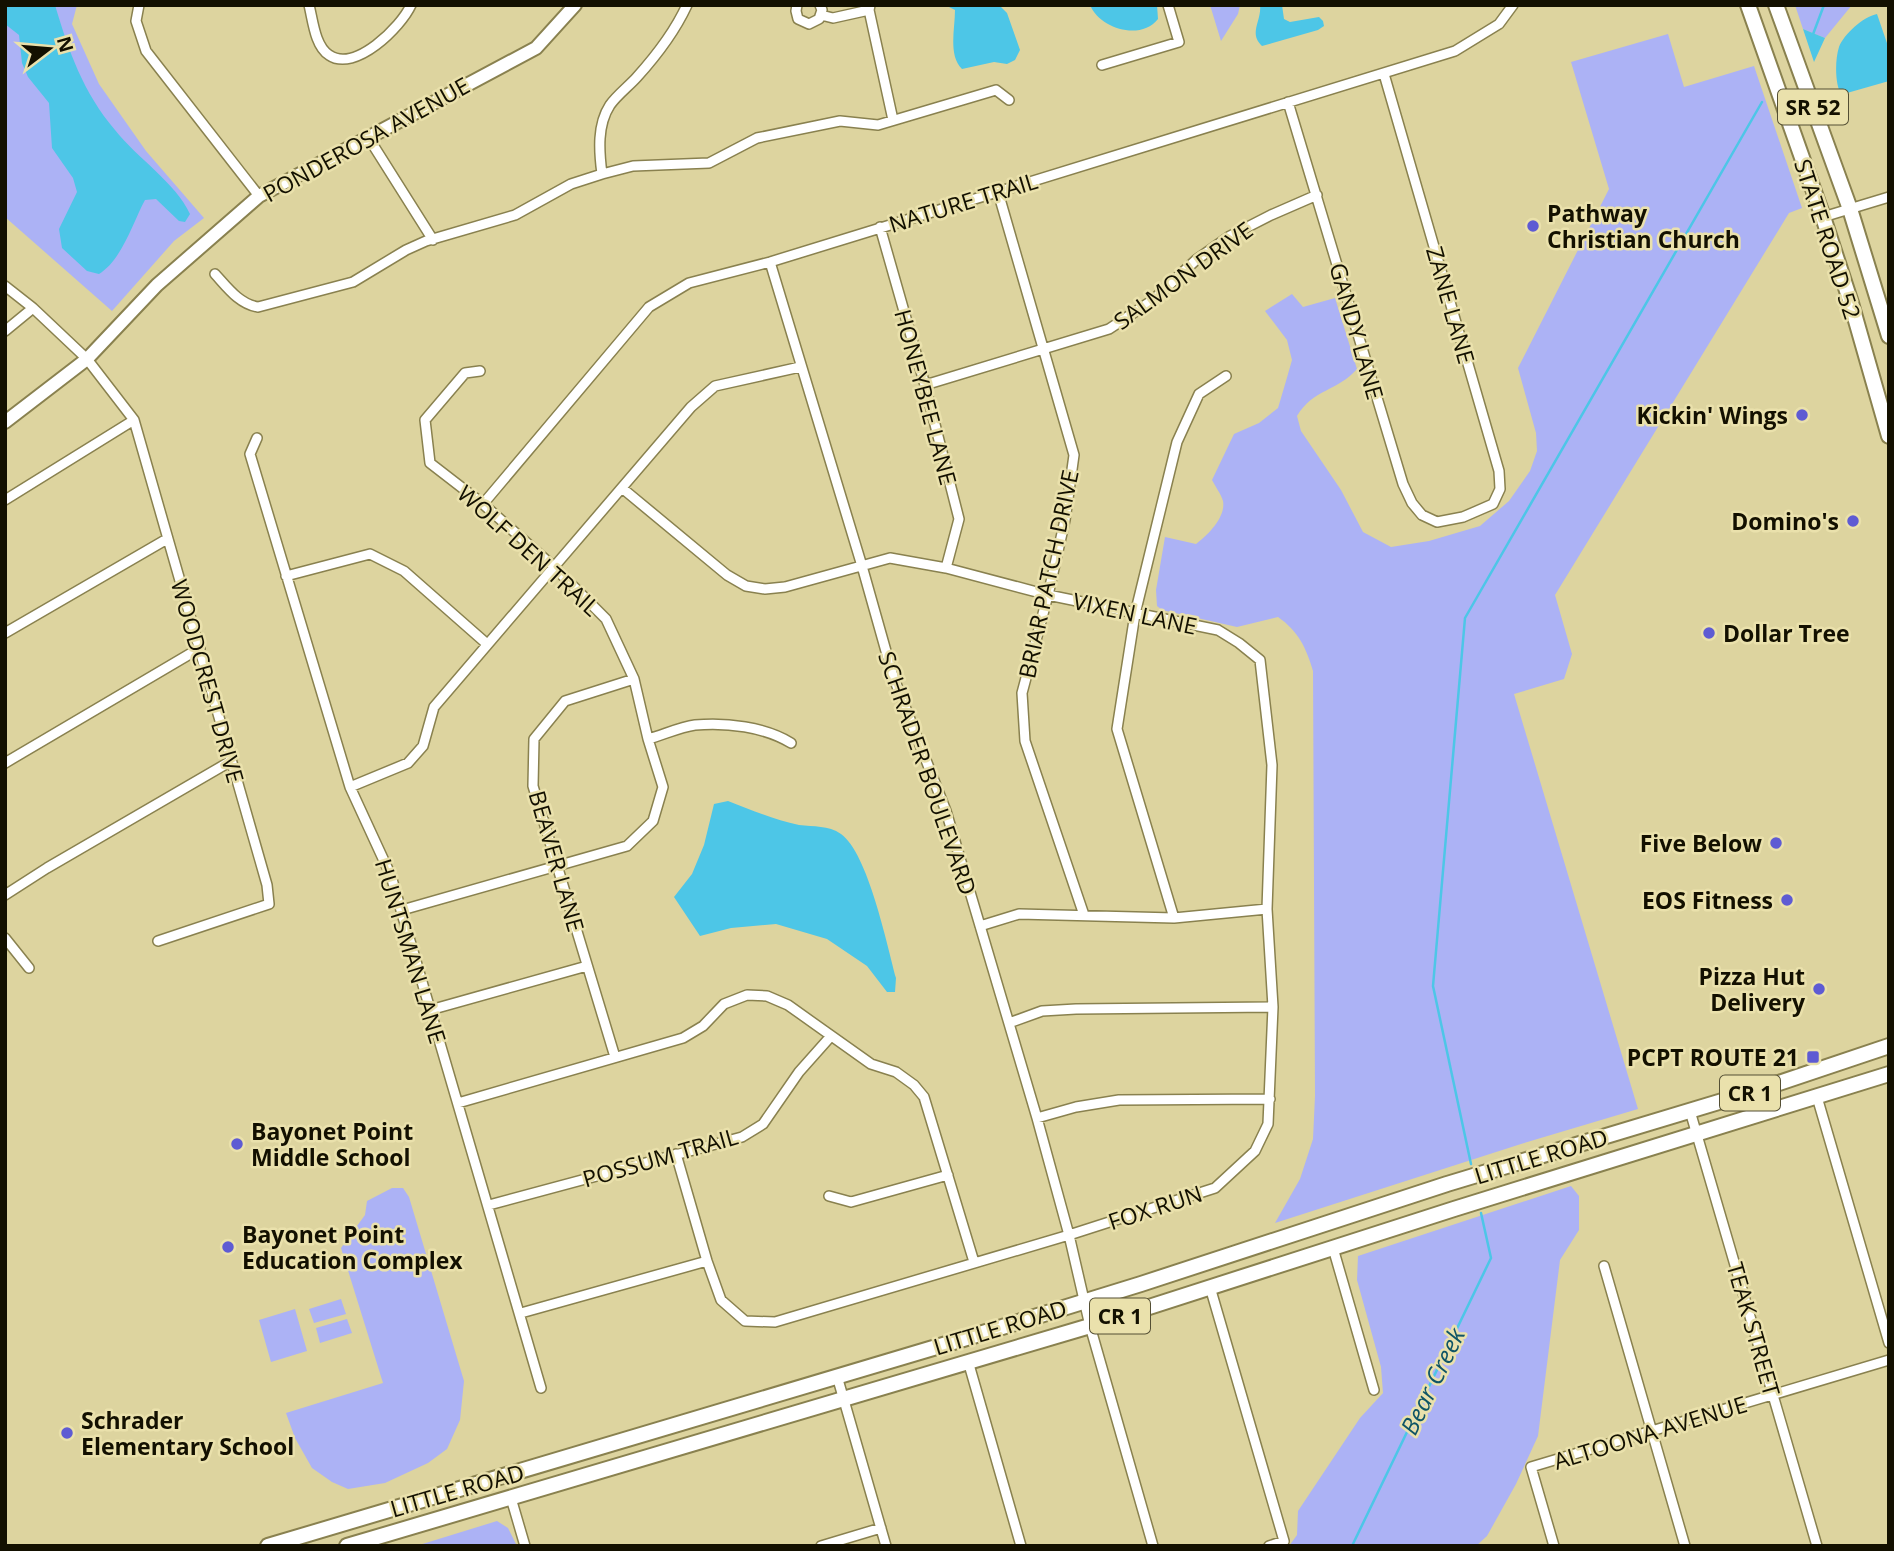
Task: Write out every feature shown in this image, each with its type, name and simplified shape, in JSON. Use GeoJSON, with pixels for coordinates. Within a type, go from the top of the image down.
{"type":"FeatureCollection","features":[{"type":"Feature","properties":{"kind":"main road","name":"STATE ROAD 52"},"geometry":{"type":"LineString","coordinates":[[1748,5],[1823,217],[1889,436]]}},
{"type":"Feature","properties":{"kind":"main road","name":"STATE ROAD 52"},"geometry":{"type":"LineString","coordinates":[[1776,5],[1850,209],[1889,336]]}},
{"type":"Feature","properties":{"kind":"main road","name":"LITTLE ROAD"},"geometry":{"type":"LineString","coordinates":[[268,1546],[1086,1300],[1889,1046]]}},
{"type":"Feature","properties":{"kind":"main road","name":"LITTLE ROAD"},"geometry":{"type":"LineString","coordinates":[[347,1546],[1090,1326],[1889,1074]]}},
{"type":"Feature","properties":{"kind":"street"},"geometry":{"type":"LineString","coordinates":[[139,5],[136,21],[146,51],[259,196]]}},
{"type":"Feature","properties":{"kind":"street"},"geometry":{"type":"LineString","coordinates":[[309,5],[323,49],[331,57],[342,60],[380,44],[401,24],[411,5]]}},
{"type":"Feature","properties":{"kind":"street","name":"PONDEROSA AVENUE"},"geometry":{"type":"LineString","coordinates":[[5,422],[87,359],[157,285],[259,196],[536,48],[575,5]]}},
{"type":"Feature","properties":{"kind":"street"},"geometry":{"type":"LineString","coordinates":[[602,174],[599,149],[601,128],[610,105],[664,44],[687,5]]}},
{"type":"Feature","properties":{"kind":"street"},"geometry":{"type":"LineString","coordinates":[[797,5],[796,15],[804,24],[817,22],[821,10],[833,18],[869,8],[893,120]]}},
{"type":"Feature","properties":{"kind":"street"},"geometry":{"type":"LineString","coordinates":[[1102,65],[1179,42],[1168,5]]}},
{"type":"Feature","properties":{"kind":"street","name":"NATURE TRAIL"},"geometry":{"type":"LineString","coordinates":[[483,504],[649,307],[690,283],[770,262],[1455,51],[1499,24],[1513,5]]}},
{"type":"Feature","properties":{"kind":"street","name":"ZANE LANE"},"geometry":{"type":"LineString","coordinates":[[1384,74],[1500,471],[1500,489],[1493,504],[1463,517]]}},
{"type":"Feature","properties":{"kind":"street"},"geometry":{"type":"LineString","coordinates":[[215,274],[240,300],[257,307],[353,282],[406,250],[515,215],[571,184],[602,174],[633,166],[709,163],[757,138],[840,121],[878,125],[996,90],[1009,100]]}},
{"type":"Feature","properties":{"kind":"street","name":"GANDY LANE"},"geometry":{"type":"LineString","coordinates":[[1288,102],[1403,484],[1412,503],[1422,515],[1437,522],[1463,517]]}},
{"type":"Feature","properties":{"kind":"street"},"geometry":{"type":"LineString","coordinates":[[368,137],[433,240]]}},
{"type":"Feature","properties":{"kind":"street","name":"BRIAR PATCH DRIVE"},"geometry":{"type":"LineString","coordinates":[[998,192],[1074,455],[1065,520],[1023,693],[1025,741],[1084,915]]}},
{"type":"Feature","properties":{"kind":"street","name":"SALMON DRIVE"},"geometry":{"type":"LineString","coordinates":[[925,385],[1110,329],[1153,300],[1196,260],[1230,236],[1317,195]]}},
{"type":"Feature","properties":{"kind":"street"},"geometry":{"type":"LineString","coordinates":[[1823,217],[1889,197]]}},
{"type":"Feature","properties":{"kind":"street","name":"HONEYBEE LANE"},"geometry":{"type":"LineString","coordinates":[[880,227],[925,385],[959,519],[946,568]]}},
{"type":"Feature","properties":{"kind":"street","name":"SCHRADER BOULEVARD"},"geometry":{"type":"LineString","coordinates":[[770,262],[893,676],[946,811],[1037,1118],[1086,1300],[1090,1326],[1153,1546]]}},
{"type":"Feature","properties":{"kind":"street","name":"WOODCREST DRIVE"},"geometry":{"type":"LineString","coordinates":[[5,286],[87,359],[134,420],[267,885],[269,904],[158,941]]}},
{"type":"Feature","properties":{"kind":"street"},"geometry":{"type":"LineString","coordinates":[[5,331],[33,309]]}},
{"type":"Feature","properties":{"kind":"street"},"geometry":{"type":"LineString","coordinates":[[350,787],[408,763],[423,746],[434,707],[691,407],[715,386],[800,367]]}},
{"type":"Feature","properties":{"kind":"street","name":"WOLF DEN TRAIL"},"geometry":{"type":"LineString","coordinates":[[402,910],[627,846],[653,821],[663,787],[634,679],[606,620],[554,567],[483,504],[430,463],[425,420],[465,373],[480,371]]}},
{"type":"Feature","properties":{"kind":"street"},"geometry":{"type":"LineString","coordinates":[[1174,918],[1117,729],[1135,614],[1177,442],[1199,394],[1226,376]]}},
{"type":"Feature","properties":{"kind":"street"},"geometry":{"type":"LineString","coordinates":[[5,500],[134,420]]}},
{"type":"Feature","properties":{"kind":"street","name":"HUNTSMAN LANE"},"geometry":{"type":"LineString","coordinates":[[257,438],[250,454],[286,576],[350,787],[391,876],[402,910],[541,1388]]}},
{"type":"Feature","properties":{"kind":"street","name":"VIXEN LANE"},"geometry":{"type":"LineString","coordinates":[[622,488],[727,575],[746,586],[765,589],[785,587],[890,558],[946,568],[1048,595],[1218,630],[1240,642],[1260,660]]}},
{"type":"Feature","properties":{"kind":"street"},"geometry":{"type":"LineString","coordinates":[[5,633],[167,539]]}},
{"type":"Feature","properties":{"kind":"street"},"geometry":{"type":"LineString","coordinates":[[286,576],[370,554],[404,571],[487,643]]}},
{"type":"Feature","properties":{"kind":"street"},"geometry":{"type":"LineString","coordinates":[[5,763],[200,648]]}},
{"type":"Feature","properties":{"kind":"street","name":"FOX RUN"},"geometry":{"type":"LineString","coordinates":[[676,1154],[721,1300],[745,1321],[775,1322],[1069,1235],[1215,1188],[1255,1151],[1268,1124],[1273,1007],[1267,909],[1272,765],[1260,660]]}},
{"type":"Feature","properties":{"kind":"street","name":"BEAVER LANE"},"geometry":{"type":"LineString","coordinates":[[615,1057],[533,786],[534,739],[565,701],[634,679]]}},
{"type":"Feature","properties":{"kind":"street"},"geometry":{"type":"LineString","coordinates":[[648,739],[694,725],[733,726],[776,734],[791,743]]}},
{"type":"Feature","properties":{"kind":"street"},"geometry":{"type":"LineString","coordinates":[[5,895],[231,761]]}},
{"type":"Feature","properties":{"kind":"street"},"geometry":{"type":"LineString","coordinates":[[980,926],[1019,914],[1174,918],[1267,909]]}},
{"type":"Feature","properties":{"kind":"street"},"geometry":{"type":"LineString","coordinates":[[5,937],[29,968]]}},
{"type":"Feature","properties":{"kind":"street"},"geometry":{"type":"LineString","coordinates":[[430,1010],[587,966]]}},
{"type":"Feature","properties":{"kind":"street"},"geometry":{"type":"LineString","coordinates":[[458,1103],[683,1038],[703,1026],[724,1004],[747,995],[767,996],[788,1005],[871,1064],[895,1072],[914,1084],[924,1097],[974,1262]]}},
{"type":"Feature","properties":{"kind":"street"},"geometry":{"type":"LineString","coordinates":[[1009,1023],[1042,1011],[1273,1007]]}},
{"type":"Feature","properties":{"kind":"street","name":"POSSUM TRAIL"},"geometry":{"type":"LineString","coordinates":[[489,1205],[742,1136],[763,1124],[799,1072],[831,1036]]}},
{"type":"Feature","properties":{"kind":"street"},"geometry":{"type":"LineString","coordinates":[[1817,1097],[1889,1343]]}},
{"type":"Feature","properties":{"kind":"street"},"geometry":{"type":"LineString","coordinates":[[1037,1118],[1076,1107],[1119,1100],[1270,1099]]}},
{"type":"Feature","properties":{"kind":"street","name":"TEAK STREET"},"geometry":{"type":"LineString","coordinates":[[1690,1111],[1817,1546]]}},
{"type":"Feature","properties":{"kind":"street"},"geometry":{"type":"LineString","coordinates":[[829,1196],[851,1202],[948,1174]]}},
{"type":"Feature","properties":{"kind":"street"},"geometry":{"type":"LineString","coordinates":[[1333,1248],[1374,1390]]}},
{"type":"Feature","properties":{"kind":"street"},"geometry":{"type":"LineString","coordinates":[[520,1313],[707,1261]]}},
{"type":"Feature","properties":{"kind":"street"},"geometry":{"type":"LineString","coordinates":[[1604,1266],[1685,1546]]}},
{"type":"Feature","properties":{"kind":"street"},"geometry":{"type":"LineString","coordinates":[[1210,1287],[1284,1541],[1269,1546]]}},
{"type":"Feature","properties":{"kind":"street","name":"ALTOONA AVENUE"},"geometry":{"type":"LineString","coordinates":[[1554,1546],[1531,1467],[1889,1360]]}},
{"type":"Feature","properties":{"kind":"street"},"geometry":{"type":"LineString","coordinates":[[968,1361],[1021,1546]]}},
{"type":"Feature","properties":{"kind":"street"},"geometry":{"type":"LineString","coordinates":[[837,1376],[887,1546]]}},
{"type":"Feature","properties":{"kind":"street"},"geometry":{"type":"LineString","coordinates":[[511,1498],[525,1546]]}},
{"type":"Feature","properties":{"kind":"street"},"geometry":{"type":"LineString","coordinates":[[821,1546],[881,1528]]}},
{"type":"Feature","properties":{"kind":"shaded area"},"geometry":{"type":"Polygon","coordinates":[[[5,5],[77,5],[72,24],[99,84],[146,151],[204,218],[174,241],[112,311],[5,217],[5,5]]]}},
{"type":"Feature","properties":{"kind":"shaded area"},"geometry":{"type":"Polygon","coordinates":[[[5,5],[55,5],[72,55],[94,101],[124,140],[166,181],[190,214],[185,222],[179,221],[156,199],[145,200],[114,260],[99,274],[87,271],[62,248],[59,229],[77,192],[73,178],[52,148],[49,103],[28,77],[22,63],[19,35],[5,24],[5,5]]]}},
{"type":"Feature","properties":{"kind":"shaded area"},"geometry":{"type":"Polygon","coordinates":[[[945,5],[999,5],[1007,13],[1020,50],[1015,60],[1007,64],[994,62],[962,69],[954,49],[955,10],[945,5]]]}},
{"type":"Feature","properties":{"kind":"shaded area"},"geometry":{"type":"Polygon","coordinates":[[[1090,5],[1157,5],[1158,19],[1151,26],[1142,29],[1121,29],[1102,20],[1090,5]]]}},
{"type":"Feature","properties":{"kind":"shaded area"},"geometry":{"type":"Polygon","coordinates":[[[1210,5],[1240,5],[1238,14],[1221,41],[1210,5]]]}},
{"type":"Feature","properties":{"kind":"shaded area"},"geometry":{"type":"Polygon","coordinates":[[[1260,5],[1282,5],[1284,19],[1290,22],[1319,17],[1324,26],[1262,46],[1256,36],[1260,5]]]}},
{"type":"Feature","properties":{"kind":"shaded area"},"geometry":{"type":"Polygon","coordinates":[[[1795,5],[1852,5],[1825,38],[1803,29],[1795,5]]]}},
{"type":"Feature","properties":{"kind":"shaded area"},"geometry":{"type":"Polygon","coordinates":[[[1877,14],[1889,49],[1889,81],[1847,93],[1840,92],[1836,70],[1839,47],[1855,27],[1877,14]]]}},
{"type":"Feature","properties":{"kind":"shaded area"},"geometry":{"type":"Polygon","coordinates":[[[1803,29],[1825,38],[1814,62],[1803,29]]]}},
{"type":"Feature","properties":{"kind":"shaded area"},"geometry":{"type":"Polygon","coordinates":[[[1668,34],[1684,87],[1754,66],[1802,208],[1789,213],[1555,595],[1572,654],[1564,679],[1514,694],[1638,1109],[1275,1223],[1300,1179],[1313,1139],[1313,671],[1300,640],[1278,617],[1237,627],[1162,610],[1157,606],[1156,590],[1165,537],[1196,544],[1211,531],[1223,507],[1222,498],[1212,480],[1234,434],[1259,423],[1278,408],[1292,360],[1287,340],[1265,311],[1292,294],[1303,307],[1335,298],[1357,369],[1342,382],[1310,400],[1297,416],[1301,431],[1341,490],[1363,532],[1391,547],[1429,541],[1480,526],[1509,501],[1530,471],[1537,451],[1536,433],[1518,368],[1609,189],[1571,62],[1668,34]]]}},
{"type":"Feature","properties":{"kind":"shaded area"},"geometry":{"type":"Polygon","coordinates":[[[728,801],[790,823],[831,829],[851,844],[868,879],[882,923],[896,978],[895,992],[887,992],[867,966],[827,939],[776,924],[731,928],[700,936],[674,897],[692,874],[704,845],[714,804],[728,801]]]}},
{"type":"Feature","properties":{"kind":"shaded area"},"geometry":{"type":"Polygon","coordinates":[[[1571,1186],[1579,1196],[1579,1230],[1560,1260],[1538,1436],[1516,1484],[1487,1536],[1476,1546],[1289,1546],[1297,1535],[1298,1511],[1360,1418],[1383,1393],[1381,1367],[1357,1280],[1358,1256],[1571,1186]]]}},
{"type":"Feature","properties":{"kind":"shaded area"},"geometry":{"type":"Polygon","coordinates":[[[392,1188],[403,1188],[409,1197],[464,1381],[460,1420],[447,1449],[428,1463],[385,1483],[348,1489],[312,1468],[295,1438],[286,1413],[383,1383],[341,1248],[365,1215],[367,1201],[392,1188]]]}},
{"type":"Feature","properties":{"kind":"shaded area"},"geometry":{"type":"Polygon","coordinates":[[[341,1299],[346,1314],[314,1323],[309,1309],[341,1299]]]}},
{"type":"Feature","properties":{"kind":"shaded area"},"geometry":{"type":"Polygon","coordinates":[[[295,1309],[307,1351],[271,1362],[259,1320],[295,1309]]]}},
{"type":"Feature","properties":{"kind":"shaded area"},"geometry":{"type":"Polygon","coordinates":[[[347,1319],[352,1333],[320,1343],[316,1328],[347,1319]]]}},
{"type":"Feature","properties":{"kind":"shaded area"},"geometry":{"type":"Polygon","coordinates":[[[497,1521],[508,1528],[517,1546],[416,1546],[497,1521]]]}},
{"type":"Feature","properties":{"kind":"waterway","name":"Bear Creek"},"geometry":{"type":"LineString","coordinates":[[1812,37],[1824,5]]}},
{"type":"Feature","properties":{"kind":"waterway"},"geometry":{"type":"LineString","coordinates":[[1471,1164],[1433,986],[1465,618],[1762,102]]}},
{"type":"Feature","properties":{"kind":"waterway","name":"Bear Creek"},"geometry":{"type":"LineString","coordinates":[[1352,1546],[1491,1258],[1481,1213]]}},
{"type":"Feature","properties":{"kind":"place","name":"Pathway Christian Church"},"geometry":{"type":"Point","coordinates":[1533,226]}},
{"type":"Feature","properties":{"kind":"place","name":"Kickin' Wings"},"geometry":{"type":"Point","coordinates":[1802,415]}},
{"type":"Feature","properties":{"kind":"place","name":"Domino's"},"geometry":{"type":"Point","coordinates":[1853,521]}},
{"type":"Feature","properties":{"kind":"place","name":"Dollar Tree"},"geometry":{"type":"Point","coordinates":[1709,633]}},
{"type":"Feature","properties":{"kind":"place","name":"Five Below"},"geometry":{"type":"Point","coordinates":[1776,843]}},
{"type":"Feature","properties":{"kind":"place","name":"EOS Fitness"},"geometry":{"type":"Point","coordinates":[1787,900]}},
{"type":"Feature","properties":{"kind":"place","name":"Pizza Hut Delivery"},"geometry":{"type":"Point","coordinates":[1819,989]}},
{"type":"Feature","properties":{"kind":"place","name":"PCPT ROUTE 21"},"geometry":{"type":"Point","coordinates":[1813,1057]}},
{"type":"Feature","properties":{"kind":"place","name":"Bayonet Point Middle School"},"geometry":{"type":"Point","coordinates":[237,1144]}},
{"type":"Feature","properties":{"kind":"place","name":"Bayonet Point Education Complex"},"geometry":{"type":"Point","coordinates":[228,1247]}},
{"type":"Feature","properties":{"kind":"place","name":"Schrader Elementary School"},"geometry":{"type":"Point","coordinates":[67,1433]}}]}
